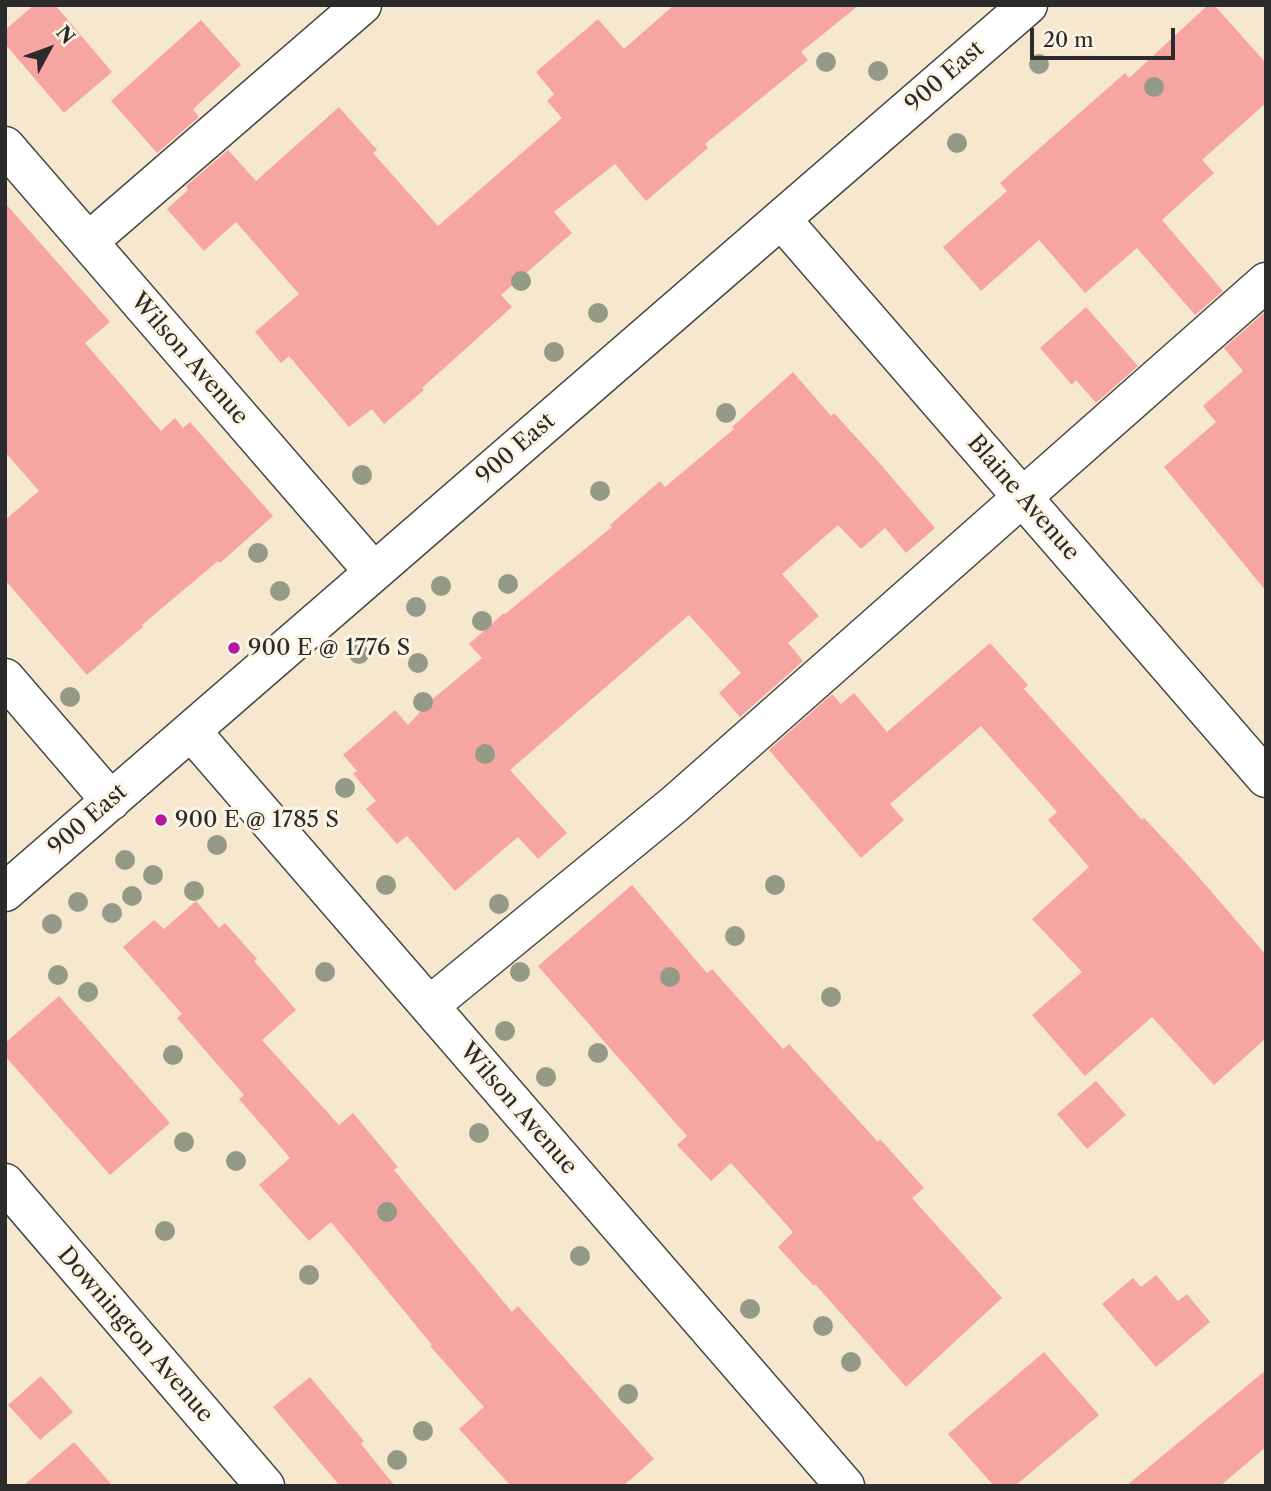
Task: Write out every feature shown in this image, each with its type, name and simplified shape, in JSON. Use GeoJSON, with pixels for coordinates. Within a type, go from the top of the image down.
{"type":"FeatureCollection","features":[{"type":"Feature","properties":{"kind":"street"},"geometry":{"type":"LineString","coordinates":[[88,242],[362,5]]}},
{"type":"Feature","properties":{"kind":"street","name":"900 East"},"geometry":{"type":"LineString","coordinates":[[5,892],[1028,5]]}},
{"type":"Feature","properties":{"kind":"street","name":"Wilson Avenue"},"geometry":{"type":"LineString","coordinates":[[5,146],[374,572]]}},
{"type":"Feature","properties":{"kind":"street","name":"Blaine Avenue"},"geometry":{"type":"LineString","coordinates":[[781,219],[1266,778]]}},
{"type":"Feature","properties":{"kind":"street"},"geometry":{"type":"LineString","coordinates":[[429,1006],[675,804],[1266,282]]}},
{"type":"Feature","properties":{"kind":"street"},"geometry":{"type":"LineString","coordinates":[[5,678],[111,800]]}},
{"type":"Feature","properties":{"kind":"street","name":"Wilson Avenue"},"geometry":{"type":"LineString","coordinates":[[191,731],[845,1486]]}},
{"type":"Feature","properties":{"kind":"street","name":"Downington Avenue"},"geometry":{"type":"LineString","coordinates":[[5,1183],[265,1486]]}},
{"type":"Feature","properties":{"kind":"building"},"geometry":{"type":"Polygon","coordinates":[[[34,5],[55,5],[112,72],[64,113],[5,44],[5,30],[34,5]]]}},
{"type":"Feature","properties":{"kind":"building"},"geometry":{"type":"Polygon","coordinates":[[[674,5],[859,5],[801,52],[808,60],[705,144],[708,148],[646,201],[615,164],[554,212],[572,233],[501,295],[512,307],[384,424],[372,409],[349,427],[289,356],[281,363],[255,332],[299,294],[236,222],[204,251],[167,209],[188,190],[186,186],[228,150],[256,181],[339,107],[377,150],[373,153],[438,226],[562,118],[547,101],[554,94],[536,72],[598,19],[624,49],[674,5]]]}},
{"type":"Feature","properties":{"kind":"building"},"geometry":{"type":"Polygon","coordinates":[[[1208,5],[1214,5],[1266,63],[1266,103],[1202,160],[1214,173],[1162,220],[1223,291],[1195,315],[1137,248],[1085,293],[1039,240],[981,291],[943,247],[1007,191],[1000,183],[1125,73],[1129,78],[1208,5]]]}},
{"type":"Feature","properties":{"kind":"building"},"geometry":{"type":"Polygon","coordinates":[[[201,20],[241,65],[193,109],[199,117],[157,153],[111,101],[201,20]]]}},
{"type":"Feature","properties":{"kind":"building"},"geometry":{"type":"Polygon","coordinates":[[[5,203],[110,322],[85,343],[161,431],[175,418],[183,428],[190,422],[273,516],[220,563],[218,561],[142,625],[143,627],[87,675],[5,580],[5,520],[39,491],[5,452],[5,203]]]}},
{"type":"Feature","properties":{"kind":"building"},"geometry":{"type":"Polygon","coordinates":[[[1086,307],[1138,366],[1096,403],[1076,380],[1072,385],[1040,348],[1086,307]]]}},
{"type":"Feature","properties":{"kind":"building"},"geometry":{"type":"Polygon","coordinates":[[[1266,311],[1266,591],[1164,467],[1216,422],[1203,406],[1243,371],[1224,348],[1266,311]]]}},
{"type":"Feature","properties":{"kind":"building"},"geometry":{"type":"Polygon","coordinates":[[[793,372],[831,416],[834,413],[875,458],[935,528],[906,553],[885,528],[861,549],[838,525],[782,574],[819,616],[788,643],[803,661],[740,717],[719,693],[741,673],[689,615],[510,770],[567,833],[538,859],[518,837],[455,891],[407,836],[397,844],[366,809],[376,801],[353,774],[357,771],[343,755],[395,710],[408,725],[429,702],[482,658],[469,644],[612,527],[610,525],[660,481],[665,487],[734,429],[732,427],[793,372]]]}},
{"type":"Feature","properties":{"kind":"building"},"geometry":{"type":"Polygon","coordinates":[[[990,643],[1028,685],[1024,689],[1142,820],[1144,818],[1189,866],[1266,955],[1266,1038],[1214,1085],[1152,1017],[1085,1076],[1032,1015],[1082,972],[1032,919],[1089,867],[1048,820],[1057,812],[981,726],[890,804],[904,820],[861,858],[769,750],[832,694],[841,704],[854,693],[887,732],[990,643]]]}},
{"type":"Feature","properties":{"kind":"building"},"geometry":{"type":"Polygon","coordinates":[[[632,885],[707,973],[712,969],[783,1049],[789,1044],[924,1188],[912,1198],[1002,1298],[906,1387],[815,1284],[814,1286],[778,1247],[793,1232],[731,1163],[711,1181],[677,1145],[687,1136],[538,966],[632,885]]]}},
{"type":"Feature","properties":{"kind":"building"},"geometry":{"type":"Polygon","coordinates":[[[196,901],[219,928],[225,923],[296,1010],[262,1040],[339,1125],[353,1113],[398,1167],[394,1170],[512,1312],[518,1306],[654,1459],[623,1486],[511,1486],[459,1429],[484,1407],[430,1346],[432,1345],[331,1222],[309,1241],[259,1185],[290,1158],[239,1099],[244,1095],[177,1018],[182,1014],[123,947],[154,920],[164,929],[196,901]]]}},
{"type":"Feature","properties":{"kind":"building"},"geometry":{"type":"Polygon","coordinates":[[[59,996],[170,1123],[110,1175],[5,1056],[5,1043],[59,996]]]}},
{"type":"Feature","properties":{"kind":"building"},"geometry":{"type":"Polygon","coordinates":[[[1096,1081],[1126,1115],[1087,1149],[1057,1114],[1096,1081]]]}},
{"type":"Feature","properties":{"kind":"building"},"geometry":{"type":"Polygon","coordinates":[[[1156,1275],[1178,1301],[1187,1294],[1210,1322],[1156,1367],[1102,1304],[1133,1278],[1141,1287],[1156,1275]]]}},
{"type":"Feature","properties":{"kind":"building"},"geometry":{"type":"Polygon","coordinates":[[[1044,1352],[1099,1415],[1015,1486],[994,1486],[948,1434],[1044,1352]]]}},
{"type":"Feature","properties":{"kind":"building"},"geometry":{"type":"Polygon","coordinates":[[[1266,1370],[1266,1447],[1220,1486],[1126,1486],[1266,1370]]]}},
{"type":"Feature","properties":{"kind":"building"},"geometry":{"type":"Polygon","coordinates":[[[41,1376],[73,1412],[40,1440],[8,1405],[41,1376]]]}},
{"type":"Feature","properties":{"kind":"building"},"geometry":{"type":"Polygon","coordinates":[[[310,1377],[364,1441],[361,1444],[395,1486],[340,1486],[273,1407],[310,1377]]]}},
{"type":"Feature","properties":{"kind":"building"},"geometry":{"type":"Polygon","coordinates":[[[74,1442],[113,1486],[23,1486],[74,1442]]]}},
{"type":"Feature","properties":{"kind":"place","name":"900 E @ 1776 S"},"geometry":{"type":"Point","coordinates":[234,648]}},
{"type":"Feature","properties":{"kind":"place","name":"900 E @ 1785 S"},"geometry":{"type":"Point","coordinates":[161,820]}}]}
